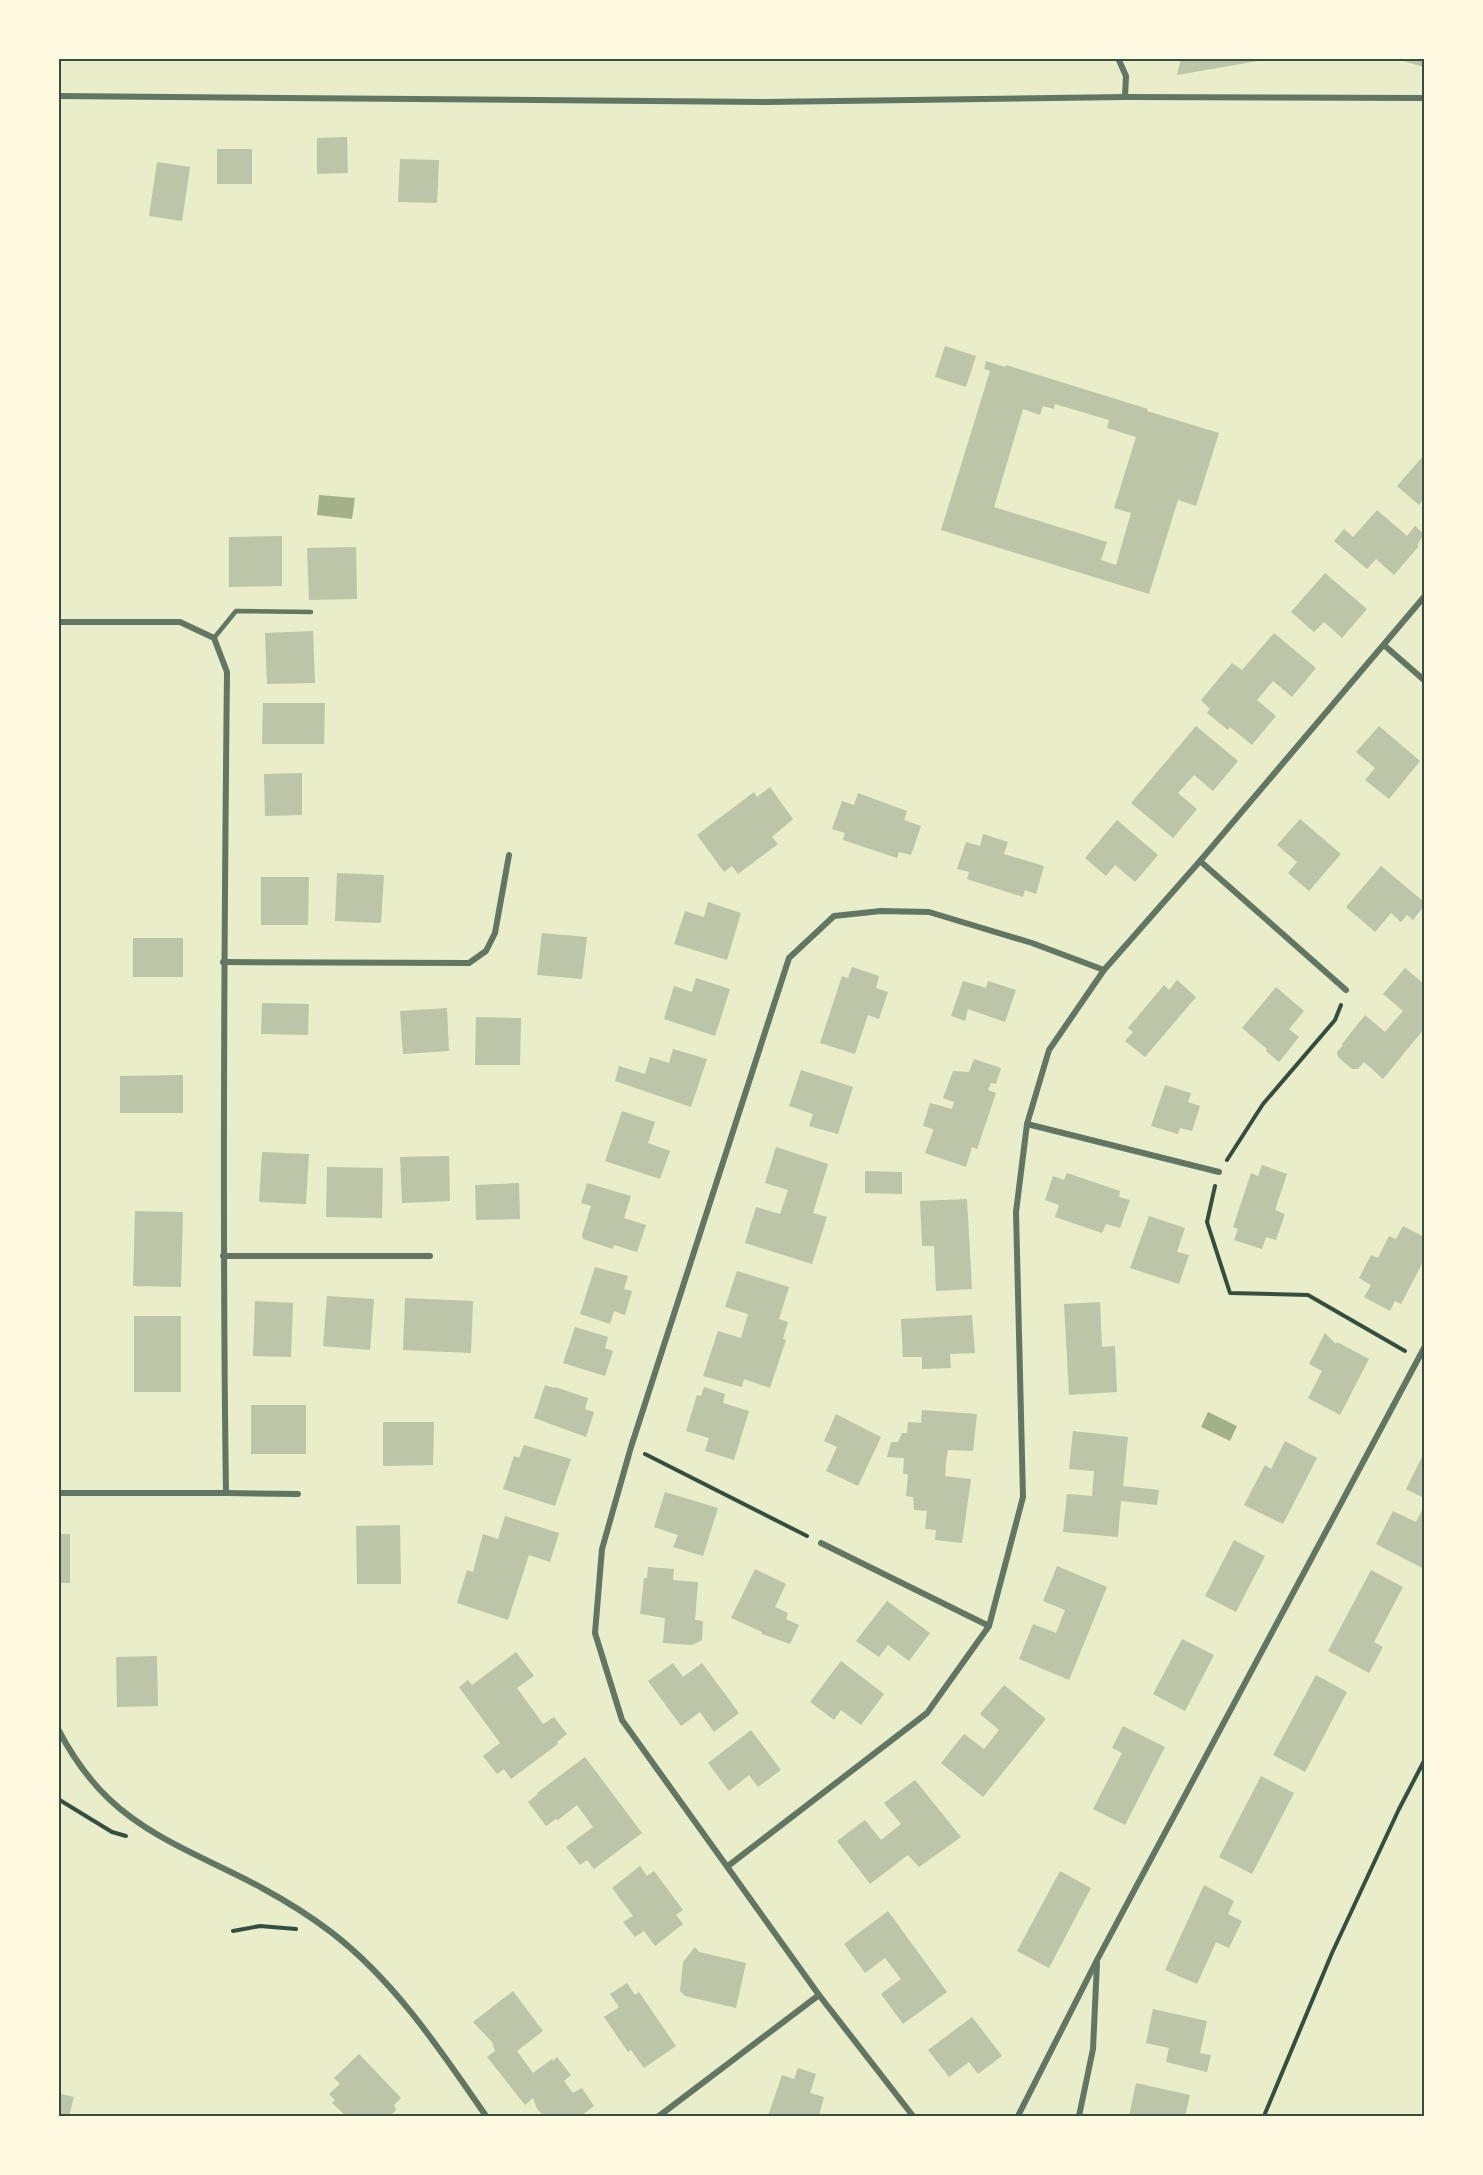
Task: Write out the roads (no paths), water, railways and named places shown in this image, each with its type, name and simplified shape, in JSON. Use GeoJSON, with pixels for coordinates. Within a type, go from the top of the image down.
{"type":"FeatureCollection","features":[{"type":"Feature","properties":{"kind":"street"},"geometry":{"type":"LineString","coordinates":[[1118,58],[1126,76],[1125,97]]}},
{"type":"Feature","properties":{"kind":"street"},"geometry":{"type":"LineString","coordinates":[[58,96],[766,102],[1125,97],[1425,99]]}},
{"type":"Feature","properties":{"kind":"street"},"geometry":{"type":"LineString","coordinates":[[728,1866],[927,1713],[989,1626],[1023,1497],[1016,1212],[1026,1124],[1049,1050],[1104,970],[1425,597]]}},
{"type":"Feature","properties":{"kind":"street"},"geometry":{"type":"LineString","coordinates":[[58,622],[180,622],[213,639],[227,672],[223,1256],[226,1493]]}},
{"type":"Feature","properties":{"kind":"street"},"geometry":{"type":"LineString","coordinates":[[1385,646],[1425,680]]}},
{"type":"Feature","properties":{"kind":"street"},"geometry":{"type":"LineString","coordinates":[[224,962],[468,963],[486,951],[495,933],[509,855]]}},
{"type":"Feature","properties":{"kind":"street"},"geometry":{"type":"LineString","coordinates":[[1200,861],[1346,990]]}},
{"type":"Feature","properties":{"kind":"street"},"geometry":{"type":"LineString","coordinates":[[912,2116],[819,1995],[622,1719],[595,1633],[602,1549],[631,1447],[789,958],[834,916],[881,911],[929,912],[1032,943],[1104,970]]}},
{"type":"Feature","properties":{"kind":"street"},"geometry":{"type":"LineString","coordinates":[[1026,1124],[1219,1172]]}},
{"type":"Feature","properties":{"kind":"street"},"geometry":{"type":"LineString","coordinates":[[223,1256],[430,1256]]}},
{"type":"Feature","properties":{"kind":"street"},"geometry":{"type":"LineString","coordinates":[[1018,2116],[1097,1960],[1425,1348]]}},
{"type":"Feature","properties":{"kind":"street"},"geometry":{"type":"LineString","coordinates":[[58,1493],[298,1494]]}},
{"type":"Feature","properties":{"kind":"street"},"geometry":{"type":"LineString","coordinates":[[821,1544],[989,1626]]}},
{"type":"Feature","properties":{"kind":"street"},"geometry":{"type":"LineString","coordinates":[[58,1729],[80,1766],[110,1800],[149,1828],[199,1857],[261,1887],[303,1912],[333,1933],[359,1956],[414,2016],[486,2116]]}},
{"type":"Feature","properties":{"kind":"street"},"geometry":{"type":"LineString","coordinates":[[1078,2116],[1093,2049],[1097,1960]]}},
{"type":"Feature","properties":{"kind":"street"},"geometry":{"type":"LineString","coordinates":[[659,2116],[819,1995]]}},
{"type":"Feature","properties":{"kind":"lane"},"geometry":{"type":"LineString","coordinates":[[213,639],[236,611],[311,612]]}}]}
